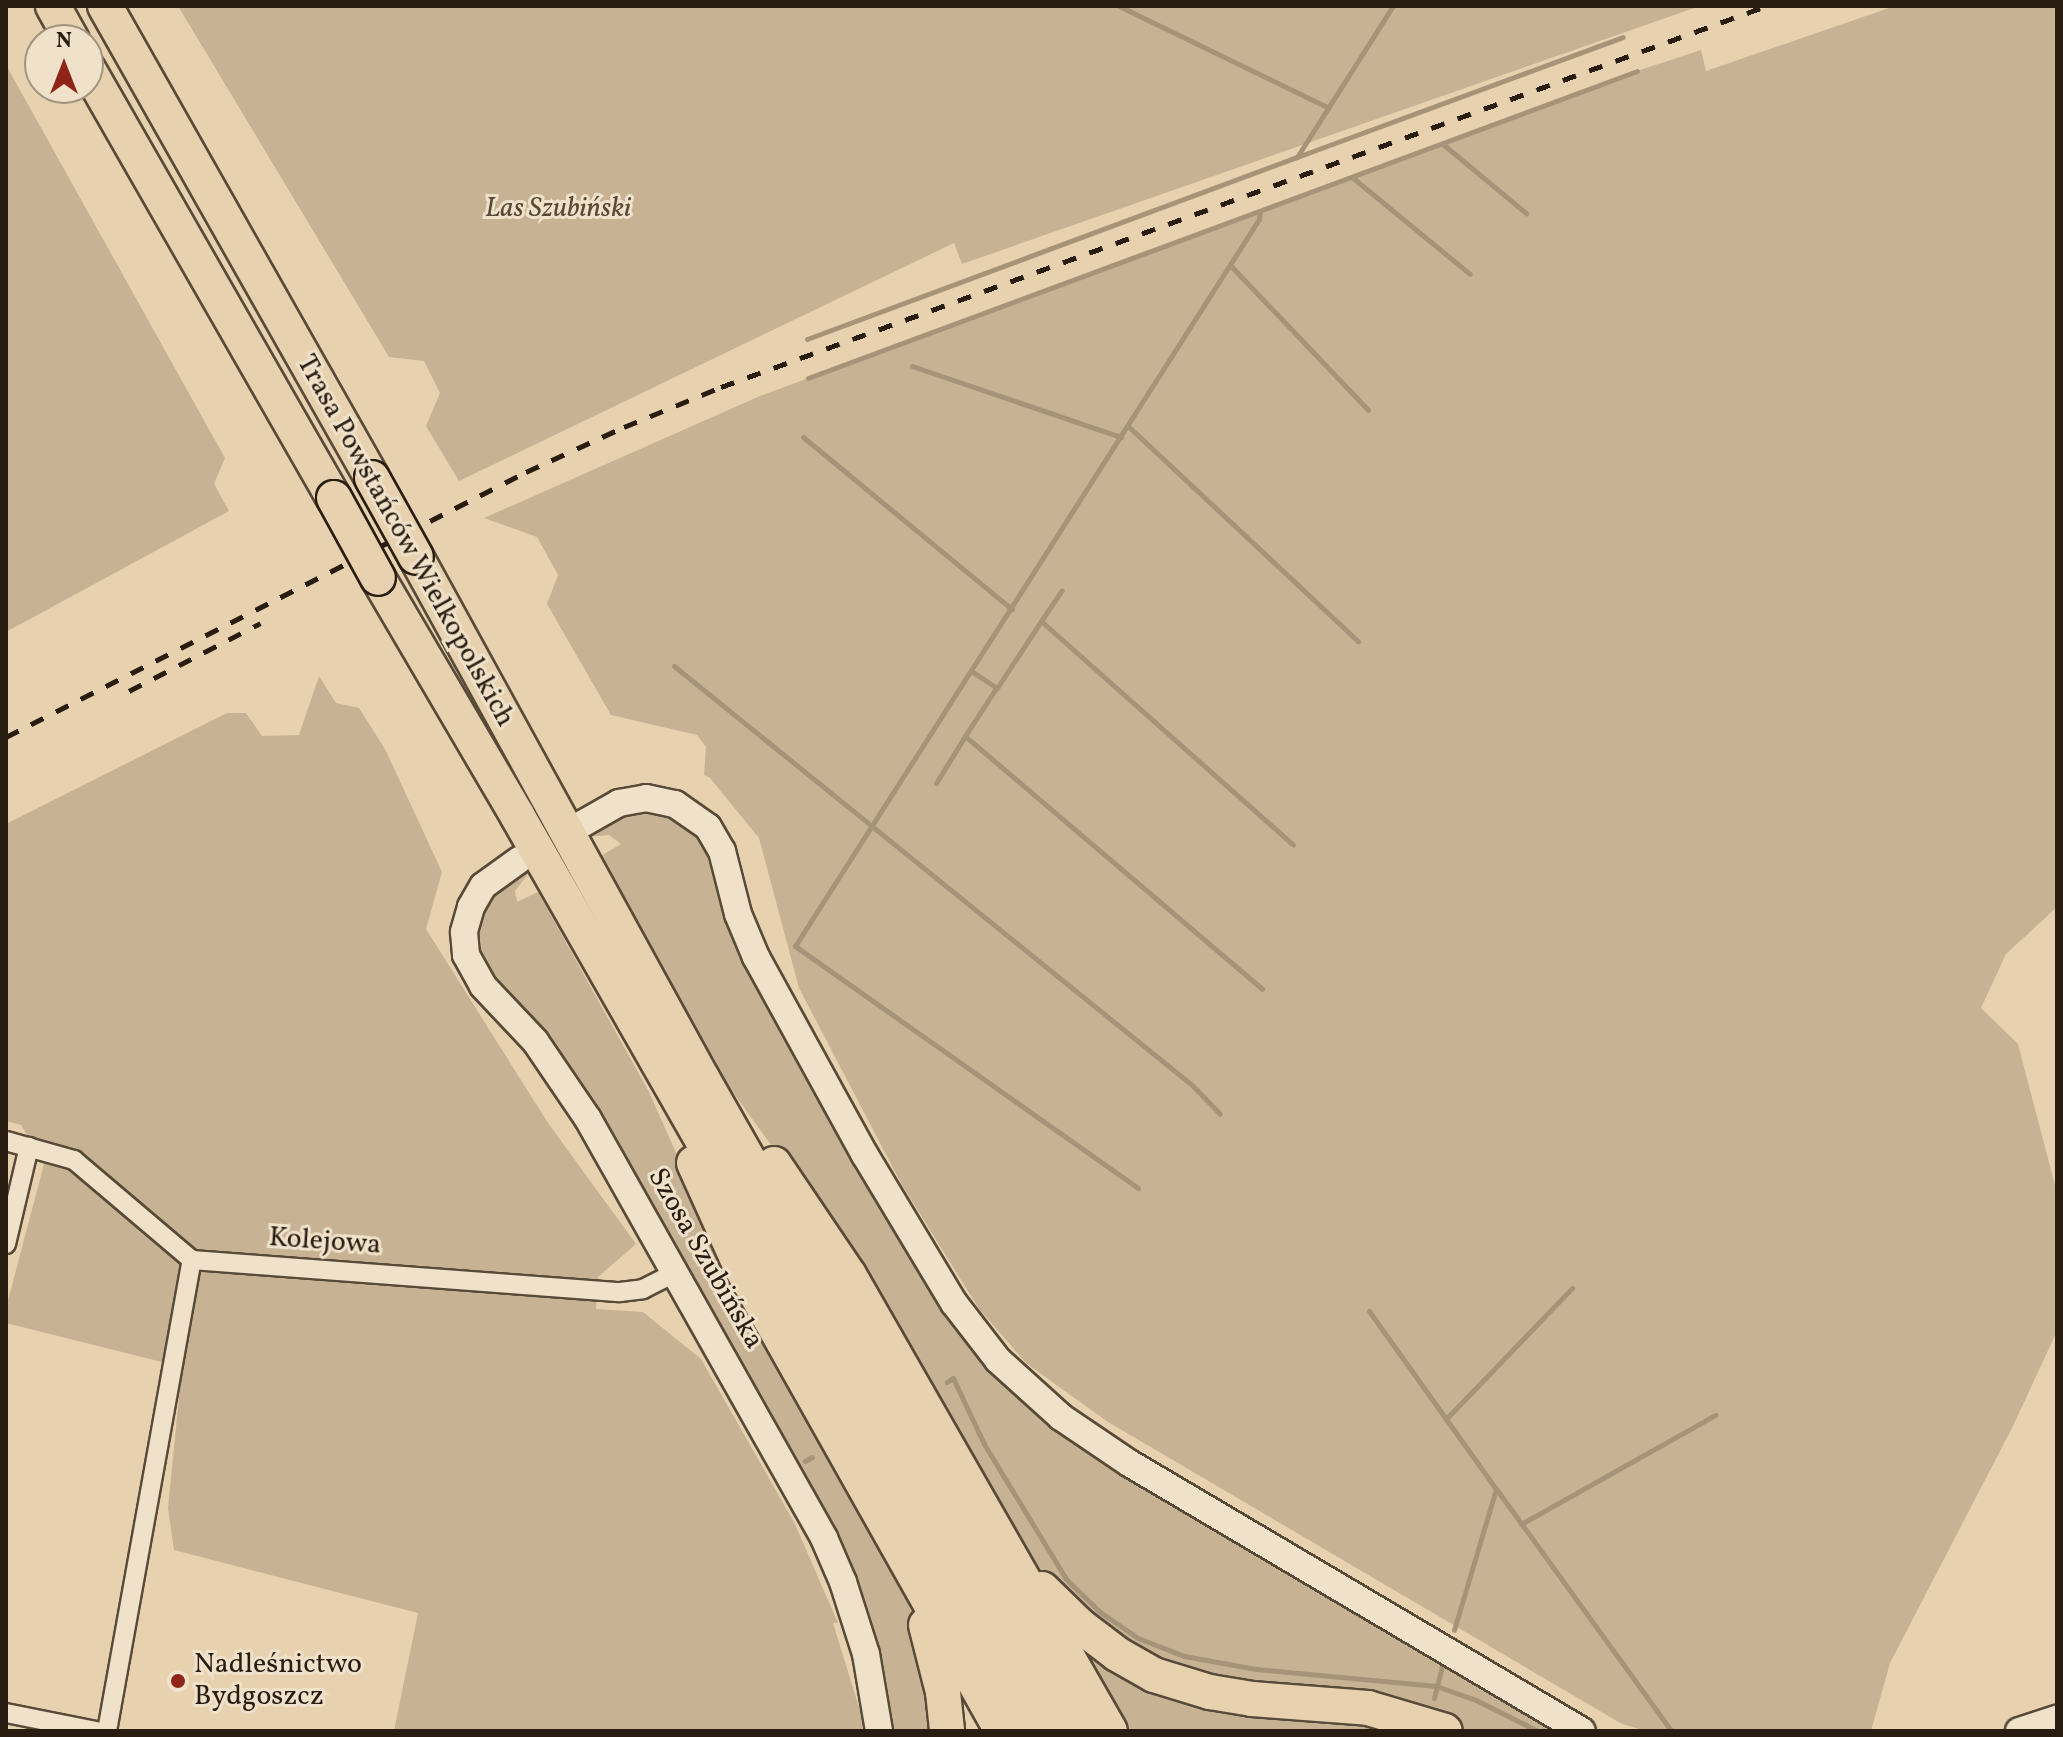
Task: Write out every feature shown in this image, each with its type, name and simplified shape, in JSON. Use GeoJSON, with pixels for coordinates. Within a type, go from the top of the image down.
{"type":"FeatureCollection","features":[{"type":"Feature","properties":{"kind":"highway"},"geometry":{"type":"LineString","coordinates":[[53,6],[63,24]]}},
{"type":"Feature","properties":{"kind":"highway","name":"Trasa Powstańców Wielkopolskich"},"geometry":{"type":"LineString","coordinates":[[105,6],[416,557],[702,1078]]}},
{"type":"Feature","properties":{"kind":"highway","name":"Trasa Powstańców Wielkopolskich"},"geometry":{"type":"LineString","coordinates":[[104,97],[623,1001]]}},
{"type":"Feature","properties":{"kind":"highway"},"geometry":{"type":"LineString","coordinates":[[623,1001],[741,1267],[1002,1731]]}},
{"type":"Feature","properties":{"kind":"highway"},"geometry":{"type":"LineString","coordinates":[[623,1001],[1039,1731]]}},
{"type":"Feature","properties":{"kind":"highway"},"geometry":{"type":"LineString","coordinates":[[702,1078],[753,1133],[849,1275],[1110,1731]]}},
{"type":"Feature","properties":{"kind":"highway"},"geometry":{"type":"LineString","coordinates":[[702,1078],[1074,1731]]}},
{"type":"Feature","properties":{"kind":"highway"},"geometry":{"type":"LineString","coordinates":[[1004,1543],[1079,1625],[1117,1654],[1154,1675],[1210,1692],[1252,1699],[1368,1708],[1445,1731]]}},
{"type":"Feature","properties":{"kind":"highway"},"geometry":{"type":"LineString","coordinates":[[897,1549],[935,1655],[947,1731]]}},
{"type":"Feature","properties":{"kind":"street"},"geometry":{"type":"LineString","coordinates":[[582,824],[619,803],[646,798],[675,804],[708,827],[722,851],[738,914],[756,957],[865,1155],[954,1303],[998,1360],[1061,1417],[1129,1463],[1582,1731]]}},
{"type":"Feature","properties":{"kind":"street","name":"Szosa Szubińska"},"geometry":{"type":"LineString","coordinates":[[519,860],[483,886],[471,907],[464,932],[466,955],[483,986],[521,1023],[570,1089],[824,1538],[843,1582],[866,1654],[879,1731]]}},
{"type":"Feature","properties":{"kind":"street"},"geometry":{"type":"LineString","coordinates":[[6,1141],[74,1160],[192,1260],[107,1731]]}},
{"type":"Feature","properties":{"kind":"street"},"geometry":{"type":"LineString","coordinates":[[6,1244],[29,1147]]}},
{"type":"Feature","properties":{"kind":"street","name":"Kolejowa"},"geometry":{"type":"LineString","coordinates":[[192,1260],[620,1292],[643,1289],[675,1273]]}},
{"type":"Feature","properties":{"kind":"street"},"geometry":{"type":"LineString","coordinates":[[6,1713],[96,1731]]}},
{"type":"Feature","properties":{"kind":"street"},"geometry":{"type":"LineString","coordinates":[[2019,1731],[2057,1719]]}},
{"type":"Feature","properties":{"kind":"green space","name":"Las Szubiński"},"geometry":{"type":"Polygon","coordinates":[[[178,6],[1700,6],[962,264],[954,243],[459,481],[426,426],[440,393],[424,361],[389,357],[178,6]]]}},
{"type":"Feature","properties":{"kind":"green space"},"geometry":{"type":"Polygon","coordinates":[[[1895,6],[2057,6],[2057,907],[2006,954],[1981,1008],[2018,1044],[2057,1193],[2057,1331],[2013,1426],[1890,1663],[1871,1731],[1646,1731],[1622,1724],[1108,1422],[1026,1363],[979,1309],[902,1185],[799,988],[759,838],[710,778],[704,775],[706,747],[697,735],[611,715],[547,604],[558,575],[537,537],[484,518],[760,396],[1637,71],[1701,50],[1706,71],[1895,6]]]}},
{"type":"Feature","properties":{"kind":"green space"},"geometry":{"type":"Polygon","coordinates":[[[6,65],[24,97],[24,104],[28,104],[225,458],[214,484],[229,511],[6,632],[6,65]]]}},
{"type":"Feature","properties":{"kind":"green space"},"geometry":{"type":"Polygon","coordinates":[[[319,676],[336,703],[359,708],[385,749],[442,872],[426,929],[548,1123],[636,1244],[598,1277],[596,1309],[643,1312],[701,1359],[795,1524],[838,1623],[833,1623],[861,1714],[863,1731],[394,1731],[418,1613],[174,1550],[168,1508],[182,1367],[6,1323],[6,1308],[44,1164],[21,1125],[6,1121],[6,824],[227,713],[246,713],[262,736],[299,735],[319,676]]]}},
{"type":"Feature","properties":{"kind":"green space"},"geometry":{"type":"Polygon","coordinates":[[[639,809],[666,811],[697,831],[1010,1387],[1569,1731],[1467,1731],[1452,1724],[1252,1687],[1153,1658],[1117,1639],[1049,1581],[1021,1546],[797,1181],[730,1088],[599,857],[621,844],[609,835],[589,837],[586,832],[623,813],[639,809]]]}},
{"type":"Feature","properties":{"kind":"green space"},"geometry":{"type":"Polygon","coordinates":[[[526,870],[528,874],[515,891],[517,902],[538,892],[649,1092],[755,1330],[896,1573],[920,1632],[941,1731],[894,1731],[879,1670],[796,1464],[571,1068],[534,1018],[491,975],[479,947],[478,924],[494,888],[526,870]]]}},
{"type":"Feature","properties":{"kind":"green space"},"geometry":{"type":"Polygon","coordinates":[[[1061,1622],[1098,1651],[1392,1731],[1123,1731],[1061,1622]]]}},
{"type":"Feature","properties":{"kind":"waterway"},"geometry":{"type":"LineString","coordinates":[[1119,6],[1329,108]]}},
{"type":"Feature","properties":{"kind":"waterway"},"geometry":{"type":"LineString","coordinates":[[807,339],[1297,157],[1393,6]]}},
{"type":"Feature","properties":{"kind":"waterway"},"geometry":{"type":"LineString","coordinates":[[1297,157],[1623,37]]}},
{"type":"Feature","properties":{"kind":"waterway"},"geometry":{"type":"LineString","coordinates":[[808,378],[1637,71]]}},
{"type":"Feature","properties":{"kind":"waterway"},"geometry":{"type":"LineString","coordinates":[[1444,145],[1526,213]]}},
{"type":"Feature","properties":{"kind":"waterway"},"geometry":{"type":"LineString","coordinates":[[1353,178],[1470,274]]}},
{"type":"Feature","properties":{"kind":"waterway"},"geometry":{"type":"LineString","coordinates":[[1138,1188],[795,946],[1259,219],[1260,211]]}},
{"type":"Feature","properties":{"kind":"waterway"},"geometry":{"type":"LineString","coordinates":[[1230,265],[1368,410]]}},
{"type":"Feature","properties":{"kind":"waterway"},"geometry":{"type":"LineString","coordinates":[[912,366],[1121,437]]}},
{"type":"Feature","properties":{"kind":"waterway"},"geometry":{"type":"LineString","coordinates":[[1128,426],[1358,641]]}},
{"type":"Feature","properties":{"kind":"waterway"},"geometry":{"type":"LineString","coordinates":[[803,437],[1012,609]]}},
{"type":"Feature","properties":{"kind":"waterway"},"geometry":{"type":"LineString","coordinates":[[1041,621],[1062,590]]}},
{"type":"Feature","properties":{"kind":"waterway"},"geometry":{"type":"LineString","coordinates":[[973,672],[997,688],[1041,621],[1293,845]]}},
{"type":"Feature","properties":{"kind":"waterway"},"geometry":{"type":"LineString","coordinates":[[674,666],[1192,1085],[1220,1114]]}},
{"type":"Feature","properties":{"kind":"waterway"},"geometry":{"type":"LineString","coordinates":[[996,688],[965,736],[1262,989]]}},
{"type":"Feature","properties":{"kind":"waterway"},"geometry":{"type":"LineString","coordinates":[[936,783],[965,736]]}},
{"type":"Feature","properties":{"kind":"waterway"},"geometry":{"type":"LineString","coordinates":[[1446,1419],[1572,1288]]}},
{"type":"Feature","properties":{"kind":"waterway"},"geometry":{"type":"LineString","coordinates":[[1369,1311],[1496,1489],[1454,1630]]}},
{"type":"Feature","properties":{"kind":"waterway"},"geometry":{"type":"LineString","coordinates":[[947,1382],[953,1378],[984,1444],[1066,1579],[1100,1612],[1138,1638],[1184,1656],[1256,1669],[1436,1686],[1476,1700],[1538,1731]]}},
{"type":"Feature","properties":{"kind":"waterway"},"geometry":{"type":"LineString","coordinates":[[1521,1524],[1715,1415]]}},
{"type":"Feature","properties":{"kind":"waterway"},"geometry":{"type":"LineString","coordinates":[[805,1461],[812,1457]]}},
{"type":"Feature","properties":{"kind":"waterway"},"geometry":{"type":"LineString","coordinates":[[1497,1490],[1670,1729]]}},
{"type":"Feature","properties":{"kind":"waterway"},"geometry":{"type":"LineString","coordinates":[[1434,1698],[1443,1663]]}},
{"type":"Feature","properties":{"kind":"railway"},"geometry":{"type":"LineString","coordinates":[[6,737],[526,472],[624,427],[721,387],[1766,6]]}},
{"type":"Feature","properties":{"kind":"railway"},"geometry":{"type":"LineString","coordinates":[[129,691],[261,623]]}},
{"type":"Feature","properties":{"kind":"place","name":"Nadleśnictwo Bydgoszcz"},"geometry":{"type":"Point","coordinates":[178,1681]}}]}
